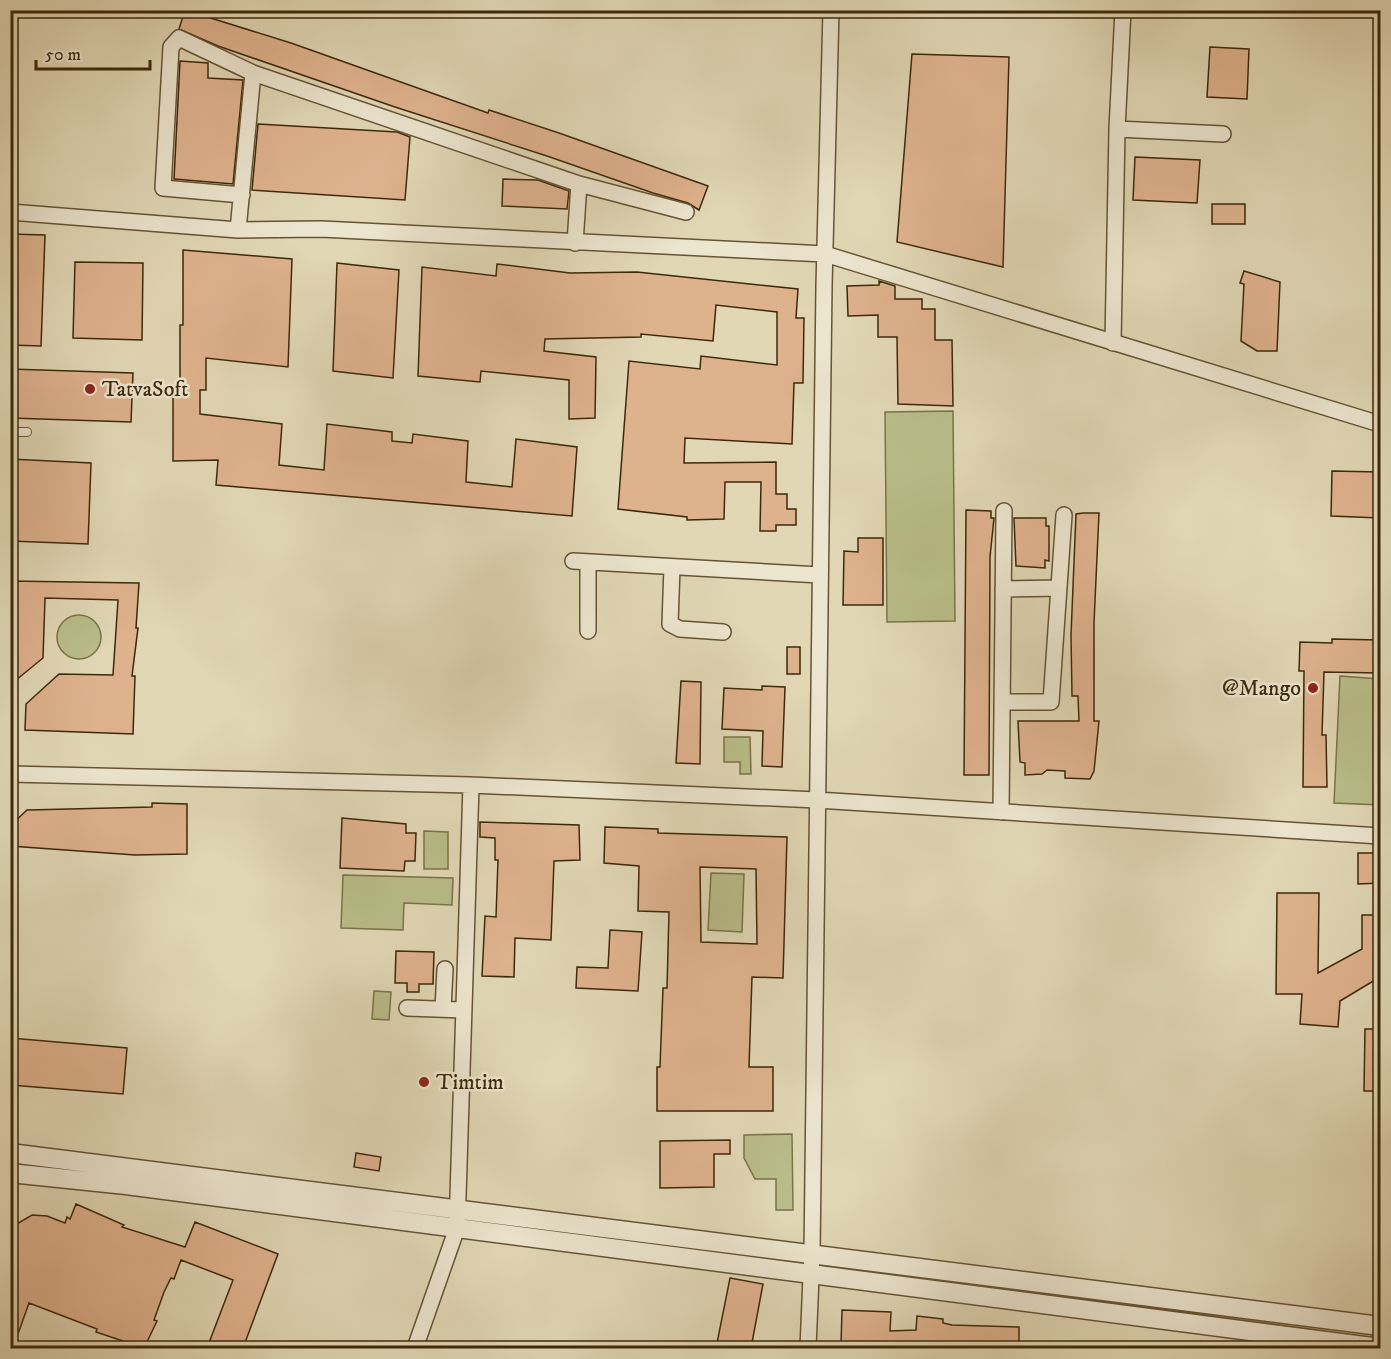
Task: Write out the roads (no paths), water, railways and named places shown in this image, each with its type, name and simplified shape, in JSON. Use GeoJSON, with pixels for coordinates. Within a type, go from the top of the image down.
{"type":"FeatureCollection","features":[{"type":"Feature","properties":{"kind":"street"},"geometry":{"type":"LineString","coordinates":[[808,1348],[812,1276],[820,575],[831,10]]}},
{"type":"Feature","properties":{"kind":"street"},"geometry":{"type":"LineString","coordinates":[[1113,343],[1117,129],[1123,10]]}},
{"type":"Feature","properties":{"kind":"street"},"geometry":{"type":"LineString","coordinates":[[242,195],[163,188],[171,47],[179,38],[253,73],[579,184],[686,212]]}},
{"type":"Feature","properties":{"kind":"street"},"geometry":{"type":"LineString","coordinates":[[238,230],[253,73]]}},
{"type":"Feature","properties":{"kind":"street"},"geometry":{"type":"LineString","coordinates":[[1117,129],[1223,134]]}},
{"type":"Feature","properties":{"kind":"street"},"geometry":{"type":"LineString","coordinates":[[574,243],[579,184]]}},
{"type":"Feature","properties":{"kind":"street"},"geometry":{"type":"LineString","coordinates":[[10,212],[238,230],[321,229],[825,254],[1380,424]]}},
{"type":"Feature","properties":{"kind":"street"},"geometry":{"type":"LineString","coordinates":[[1001,812],[1004,512]]}},
{"type":"Feature","properties":{"kind":"street"},"geometry":{"type":"LineString","coordinates":[[1002,702],[1051,702],[1064,515]]}},
{"type":"Feature","properties":{"kind":"street"},"geometry":{"type":"LineString","coordinates":[[588,631],[581,562],[820,575]]}},
{"type":"Feature","properties":{"kind":"street"},"geometry":{"type":"LineString","coordinates":[[672,567],[670,624],[680,629],[723,632]]}},
{"type":"Feature","properties":{"kind":"street"},"geometry":{"type":"LineString","coordinates":[[1003,589],[1059,588]]}},
{"type":"Feature","properties":{"kind":"street"},"geometry":{"type":"LineString","coordinates":[[10,774],[471,785],[817,800],[1380,836]]}},
{"type":"Feature","properties":{"kind":"street"},"geometry":{"type":"LineString","coordinates":[[415,1348],[458,1220],[471,785]]}},
{"type":"Feature","properties":{"kind":"street"},"geometry":{"type":"LineString","coordinates":[[443,1009],[445,969]]}},
{"type":"Feature","properties":{"kind":"street"},"geometry":{"type":"LineString","coordinates":[[407,1008],[464,1010]]}},
{"type":"Feature","properties":{"kind":"street"},"geometry":{"type":"LineString","coordinates":[[10,1152],[812,1276],[1380,1348]]}},
{"type":"Feature","properties":{"kind":"street"},"geometry":{"type":"LineString","coordinates":[[10,1173],[458,1220],[812,1253],[1005,1280],[1380,1326]]}},
{"type":"Feature","properties":{"kind":"lane"},"geometry":{"type":"LineString","coordinates":[[10,432],[27,432]]}},
{"type":"Feature","properties":{"kind":"place","name":"TatvaSoft"},"geometry":{"type":"Point","coordinates":[90,389]}},
{"type":"Feature","properties":{"kind":"place","name":"@Mango"},"geometry":{"type":"Point","coordinates":[1313,688]}},
{"type":"Feature","properties":{"kind":"place","name":"Timtim"},"geometry":{"type":"Point","coordinates":[424,1082]}}]}
